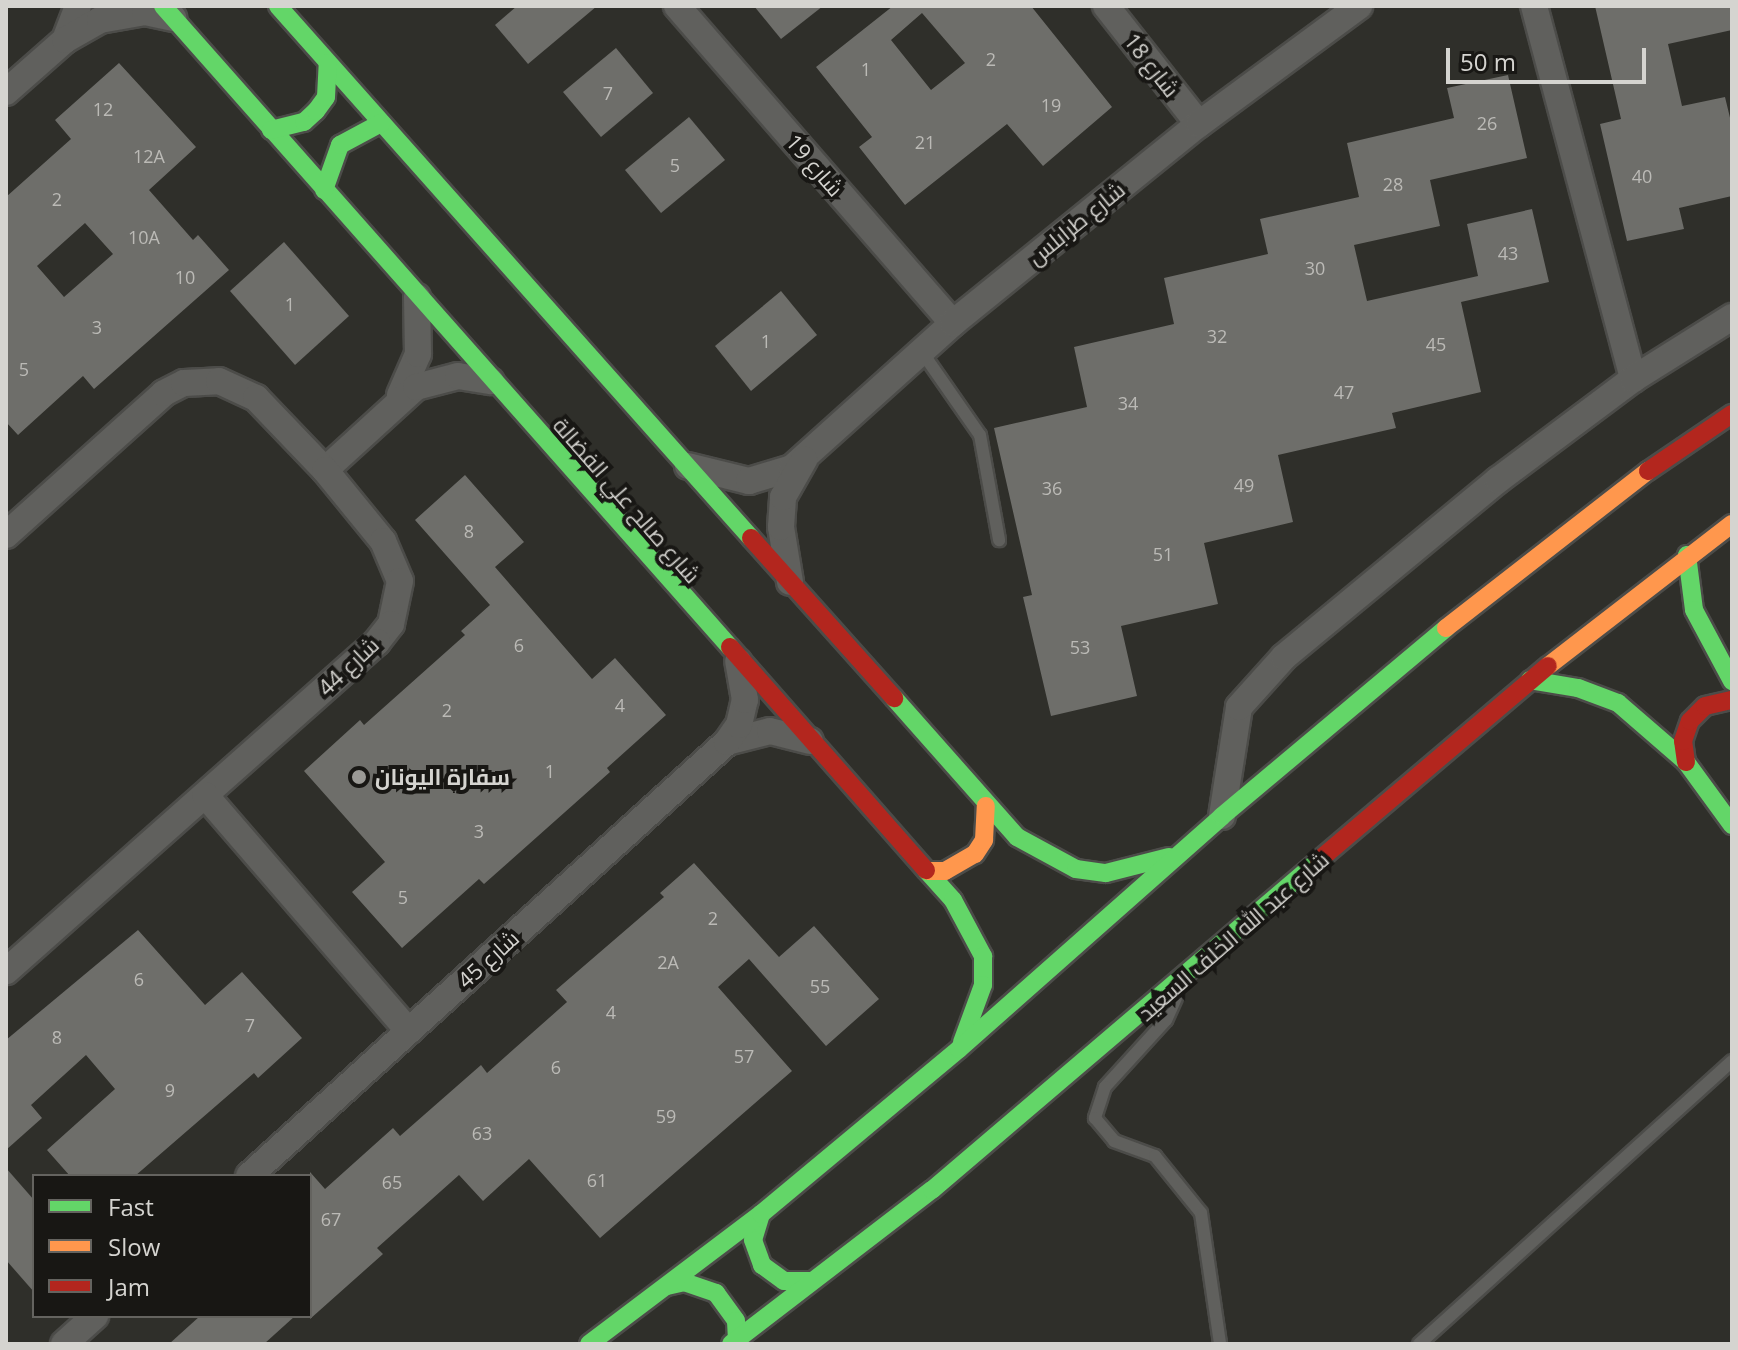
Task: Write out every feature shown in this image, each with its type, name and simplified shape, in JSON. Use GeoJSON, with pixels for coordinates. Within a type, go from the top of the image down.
{"type":"FeatureCollection","features":[{"type":"Feature","properties":{"kind":"main road"},"geometry":{"type":"LineString","coordinates":[[278,6],[986,806],[1043,856],[1076,869],[1106,873],[1179,855]]}},
{"type":"Feature","properties":{"kind":"main road","name":"شارع صالح علي الفضالة"},"geometry":{"type":"LineString","coordinates":[[168,12],[738,662],[953,900],[983,956],[983,985],[959,1049]]}},
{"type":"Feature","properties":{"kind":"main road"},"geometry":{"type":"LineString","coordinates":[[271,130],[304,122],[316,111],[326,97],[328,63]]}},
{"type":"Feature","properties":{"kind":"main road"},"geometry":{"type":"LineString","coordinates":[[324,190],[340,145],[381,123]]}},
{"type":"Feature","properties":{"kind":"main road"},"geometry":{"type":"LineString","coordinates":[[589,1344],[761,1214],[959,1049],[1222,816],[1482,598],[1650,470],[1732,414]]}},
{"type":"Feature","properties":{"kind":"main road","name":"شارع عبد الله الخلف السعيد"},"geometry":{"type":"LineString","coordinates":[[734,1341],[932,1190],[1186,977],[1530,680],[1687,555],[1732,524]]}},
{"type":"Feature","properties":{"kind":"main road"},"geometry":{"type":"LineString","coordinates":[[1687,555],[1694,610],[1711,650],[1732,681]]}},
{"type":"Feature","properties":{"kind":"main road"},"geometry":{"type":"LineString","coordinates":[[1530,680],[1578,688],[1618,703],[1686,762],[1732,825]]}},
{"type":"Feature","properties":{"kind":"main road"},"geometry":{"type":"LineString","coordinates":[[1686,762],[1683,741],[1690,721],[1705,706],[1732,700]]}},
{"type":"Feature","properties":{"kind":"main road"},"geometry":{"type":"LineString","coordinates":[[928,871],[945,871],[975,854],[984,840],[986,806]]}},
{"type":"Feature","properties":{"kind":"main road"},"geometry":{"type":"LineString","coordinates":[[761,1214],[753,1240],[762,1265],[784,1281],[811,1281]]}},
{"type":"Feature","properties":{"kind":"main road"},"geometry":{"type":"LineString","coordinates":[[667,1286],[684,1282],[716,1293],[736,1321],[734,1341]]}},
{"type":"Feature","properties":{"kind":"street"},"geometry":{"type":"LineString","coordinates":[[65,40],[78,6]]}},
{"type":"Feature","properties":{"kind":"street","name":"شارع 19"},"geometry":{"type":"LineString","coordinates":[[677,6],[953,323]]}},
{"type":"Feature","properties":{"kind":"street","name":"شارع 18"},"geometry":{"type":"LineString","coordinates":[[1106,6],[1199,124]]}},
{"type":"Feature","properties":{"kind":"street","name":"شارع طرابلس"},"geometry":{"type":"LineString","coordinates":[[679,462],[724,479],[749,481],[792,468],[953,323],[1199,124],[1359,6]]}},
{"type":"Feature","properties":{"kind":"street"},"geometry":{"type":"LineString","coordinates":[[1534,6],[1633,379]]}},
{"type":"Feature","properties":{"kind":"street"},"geometry":{"type":"LineString","coordinates":[[6,92],[65,40],[122,15],[168,12]]}},
{"type":"Feature","properties":{"kind":"street"},"geometry":{"type":"LineString","coordinates":[[400,395],[418,354],[417,297]]}},
{"type":"Feature","properties":{"kind":"street"},"geometry":{"type":"LineString","coordinates":[[1222,816],[1239,707],[1284,657],[1498,480],[1633,379],[1732,317]]}},
{"type":"Feature","properties":{"kind":"street"},"geometry":{"type":"LineString","coordinates":[[325,470],[400,395],[437,378],[491,381]]}},
{"type":"Feature","properties":{"kind":"street","name":"شارع 44"},"geometry":{"type":"LineString","coordinates":[[6,535],[164,393],[201,379],[238,387],[256,398],[325,470],[394,559],[400,581],[391,624],[205,795],[6,971]]}},
{"type":"Feature","properties":{"kind":"street","name":"شارع طرابلس"},"geometry":{"type":"LineString","coordinates":[[791,589],[781,527],[783,497],[806,457]]}},
{"type":"Feature","properties":{"kind":"street","name":"شارع 45"},"geometry":{"type":"LineString","coordinates":[[251,1174],[727,742],[739,725],[745,700],[738,662]]}},
{"type":"Feature","properties":{"kind":"street","name":"شارع 45"},"geometry":{"type":"LineString","coordinates":[[727,742],[770,731],[810,741]]}},
{"type":"Feature","properties":{"kind":"street"},"geometry":{"type":"LineString","coordinates":[[205,795],[409,1031]]}},
{"type":"Feature","properties":{"kind":"street"},"geometry":{"type":"LineString","coordinates":[[64,1344],[93,1318]]}},
{"type":"Feature","properties":{"kind":"lane"},"geometry":{"type":"LineString","coordinates":[[922,352],[980,435],[999,540]]}},
{"type":"Feature","properties":{"kind":"lane"},"geometry":{"type":"LineString","coordinates":[[1186,977],[1166,1020],[1105,1087],[1095,1118],[1114,1141],[1155,1156],[1201,1213],[1220,1344]]}},
{"type":"Feature","properties":{"kind":"lane"},"geometry":{"type":"LineString","coordinates":[[1419,1344],[1732,1061]]}},
{"type":"Feature","properties":{"kind":"building"},"geometry":{"type":"Polygon","coordinates":[[[517,6],[597,6],[528,64],[495,25],[517,6]]]}},
{"type":"Feature","properties":{"kind":"building"},"geometry":{"type":"Polygon","coordinates":[[[754,6],[823,6],[781,39],[754,6]]]}},
{"type":"Feature","properties":{"kind":"building"},"geometry":{"type":"Polygon","coordinates":[[[893,6],[1031,6],[1112,107],[1043,166],[1007,124],[905,205],[859,147],[872,137],[816,67],[893,6]],[[922,13],[891,40],[931,90],[965,63],[922,13]]]}},
{"type":"Feature","properties":{"kind":"building"},"geometry":{"type":"Polygon","coordinates":[[[1595,6],[1732,6],[1732,30],[1668,44],[1682,106],[1725,97],[1732,126],[1732,196],[1679,208],[1684,229],[1627,241],[1600,124],[1621,119],[1595,6]]]}},
{"type":"Feature","properties":{"kind":"building"},"geometry":{"type":"Polygon","coordinates":[[[616,48],[653,93],[601,137],[563,92],[616,48]]]}},
{"type":"Feature","properties":{"kind":"building"},"geometry":{"type":"Polygon","coordinates":[[[119,63],[196,147],[149,190],[193,240],[198,235],[229,270],[94,389],[83,376],[18,435],[6,422],[6,197],[71,139],[55,120],[119,63]],[[85,223],[37,266],[64,297],[113,254],[85,223]]]}},
{"type":"Feature","properties":{"kind":"building"},"geometry":{"type":"Polygon","coordinates":[[[1508,75],[1527,158],[1430,180],[1440,226],[1354,245],[1367,301],[1478,276],[1467,224],[1532,209],[1549,282],[1461,302],[1481,392],[1392,413],[1396,428],[1278,455],[1293,522],[1204,543],[1218,604],[1121,626],[1137,696],[1051,716],[1023,597],[1032,595],[994,428],[1087,407],[1074,347],[1174,324],[1164,278],[1268,254],[1260,219],[1359,197],[1347,143],[1454,118],[1447,88],[1508,75]]]}},
{"type":"Feature","properties":{"kind":"building"},"geometry":{"type":"Polygon","coordinates":[[[689,117],[725,160],[661,213],[625,170],[689,117]]]}},
{"type":"Feature","properties":{"kind":"building"},"geometry":{"type":"Polygon","coordinates":[[[284,242],[349,316],[295,365],[230,291],[284,242]]]}},
{"type":"Feature","properties":{"kind":"building"},"geometry":{"type":"Polygon","coordinates":[[[781,291],[817,335],[751,391],[715,346],[781,291]]]}},
{"type":"Feature","properties":{"kind":"building"},"geometry":{"type":"Polygon","coordinates":[[[465,475],[524,542],[495,567],[592,679],[615,658],[666,715],[607,768],[610,772],[484,884],[479,879],[402,948],[352,892],[385,862],[304,771],[360,720],[364,725],[465,635],[461,631],[490,605],[415,520],[465,475]]]}},
{"type":"Feature","properties":{"kind":"building"},"geometry":{"type":"Polygon","coordinates":[[[694,863],[779,957],[814,926],[879,999],[826,1046],[749,959],[718,987],[792,1071],[600,1238],[529,1159],[483,1201],[459,1175],[377,1248],[383,1254],[312,1317],[312,1174],[325,1189],[393,1128],[400,1136],[481,1065],[487,1073],[567,1002],[556,990],[664,897],[660,893],[694,863]]]}},
{"type":"Feature","properties":{"kind":"building"},"geometry":{"type":"Polygon","coordinates":[[[138,930],[205,1005],[242,972],[302,1038],[258,1078],[254,1073],[137,1174],[68,1174],[47,1150],[115,1089],[86,1055],[31,1105],[42,1118],[6,1150],[6,1040],[138,930]]]}},
{"type":"Feature","properties":{"kind":"building"},"geometry":{"type":"Polygon","coordinates":[[[6,1168],[32,1198],[32,1290],[6,1260],[6,1168]]]}},
{"type":"Feature","properties":{"kind":"building"},"geometry":{"type":"Polygon","coordinates":[[[198,1318],[293,1318],[264,1344],[169,1344],[198,1318]]]}},
{"type":"Feature","properties":{"kind":"traffic: fast"},"geometry":{"type":"LineString","coordinates":[[163,6],[730,647]]}},
{"type":"Feature","properties":{"kind":"traffic: fast"},"geometry":{"type":"LineString","coordinates":[[278,6],[751,538]]}},
{"type":"Feature","properties":{"kind":"traffic: fast"},"geometry":{"type":"LineString","coordinates":[[271,130],[304,122],[316,111],[326,97],[328,63]]}},
{"type":"Feature","properties":{"kind":"traffic: fast"},"geometry":{"type":"LineString","coordinates":[[324,190],[340,145],[381,123]]}},
{"type":"Feature","properties":{"kind":"traffic: fast"},"geometry":{"type":"LineString","coordinates":[[1687,555],[1694,610],[1732,681]]}},
{"type":"Feature","properties":{"kind":"traffic: fast"},"geometry":{"type":"LineString","coordinates":[[589,1344],[761,1214],[959,1049],[1222,816],[1446,628]]}},
{"type":"Feature","properties":{"kind":"traffic: fast"},"geometry":{"type":"LineString","coordinates":[[1530,680],[1578,688],[1618,703],[1686,762],[1732,825]]}},
{"type":"Feature","properties":{"kind":"traffic: fast"},"geometry":{"type":"LineString","coordinates":[[894,698],[1017,837],[1076,869],[1106,873],[1169,857]]}},
{"type":"Feature","properties":{"kind":"traffic: fast"},"geometry":{"type":"LineString","coordinates":[[731,1344],[932,1190],[1319,860]]}},
{"type":"Feature","properties":{"kind":"traffic: fast"},"geometry":{"type":"LineString","coordinates":[[926,870],[953,900],[983,956],[983,985],[962,1042]]}},
{"type":"Feature","properties":{"kind":"traffic: fast"},"geometry":{"type":"LineString","coordinates":[[761,1214],[753,1240],[762,1265],[784,1281],[811,1281]]}},
{"type":"Feature","properties":{"kind":"traffic: fast"},"geometry":{"type":"LineString","coordinates":[[667,1286],[684,1282],[716,1293],[736,1321],[737,1339]]}},
{"type":"Feature","properties":{"kind":"traffic: slow"},"geometry":{"type":"LineString","coordinates":[[1446,628],[1648,471]]}},
{"type":"Feature","properties":{"kind":"traffic: slow"},"geometry":{"type":"LineString","coordinates":[[1548,666],[1732,524]]}},
{"type":"Feature","properties":{"kind":"traffic: slow"},"geometry":{"type":"LineString","coordinates":[[928,871],[945,871],[975,854],[984,840],[986,806]]}},
{"type":"Feature","properties":{"kind":"traffic: jam"},"geometry":{"type":"LineString","coordinates":[[1648,471],[1732,414]]}},
{"type":"Feature","properties":{"kind":"traffic: jam"},"geometry":{"type":"LineString","coordinates":[[751,538],[894,698]]}},
{"type":"Feature","properties":{"kind":"traffic: jam"},"geometry":{"type":"LineString","coordinates":[[730,647],[926,870]]}},
{"type":"Feature","properties":{"kind":"traffic: jam"},"geometry":{"type":"LineString","coordinates":[[1319,860],[1548,666]]}},
{"type":"Feature","properties":{"kind":"traffic: jam"},"geometry":{"type":"LineString","coordinates":[[1686,762],[1683,741],[1690,721],[1705,706],[1732,700]]}},
{"type":"Feature","properties":{"kind":"place","name":"سفارة اليونان"},"geometry":{"type":"Point","coordinates":[359,777]}}]}
